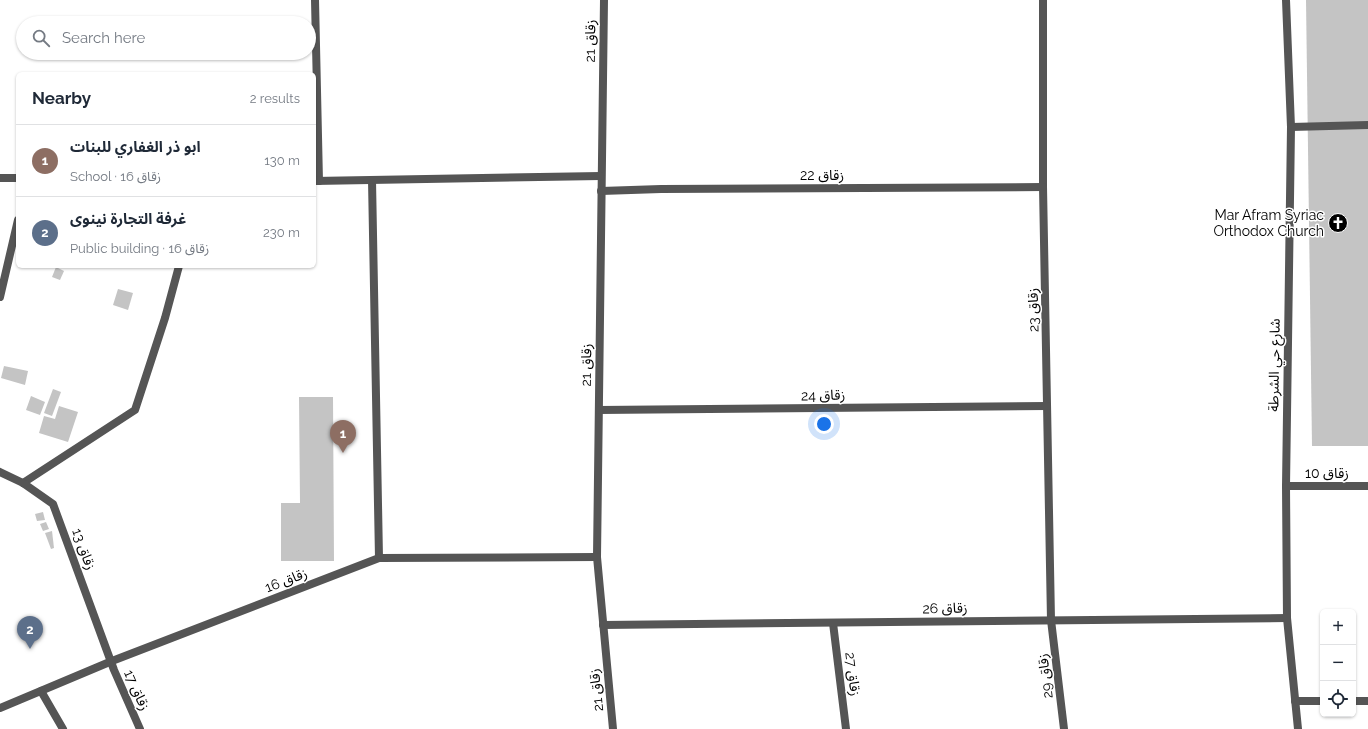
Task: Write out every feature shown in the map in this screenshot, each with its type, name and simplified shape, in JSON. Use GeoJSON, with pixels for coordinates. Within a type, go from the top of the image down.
{"type":"FeatureCollection","features":[{"type":"Feature","properties":{"kind":"street"},"geometry":{"type":"LineString","coordinates":[[315,0],[315,16]]}},
{"type":"Feature","properties":{"kind":"street","name":"زقاق 21"},"geometry":{"type":"LineString","coordinates":[[604,0],[597,558],[613,729]]}},
{"type":"Feature","properties":{"kind":"street","name":"زقاق 23"},"geometry":{"type":"LineString","coordinates":[[1043,0],[1043,187],[1051,620]]}},
{"type":"Feature","properties":{"kind":"street","name":"شارع حي الشرطة"},"geometry":{"type":"LineString","coordinates":[[1286,0],[1290,127],[1286,486],[1287,618],[1298,729]]}},
{"type":"Feature","properties":{"kind":"street"},"geometry":{"type":"LineString","coordinates":[[315,60],[315,72]]}},
{"type":"Feature","properties":{"kind":"street"},"geometry":{"type":"LineString","coordinates":[[1290,127],[1368,125]]}},
{"type":"Feature","properties":{"kind":"street"},"geometry":{"type":"LineString","coordinates":[[316,181],[601,176]]}},
{"type":"Feature","properties":{"kind":"street"},"geometry":{"type":"LineString","coordinates":[[0,178],[16,178]]}},
{"type":"Feature","properties":{"kind":"street"},"geometry":{"type":"LineString","coordinates":[[372,180],[379,558]]}},
{"type":"Feature","properties":{"kind":"street","name":"زقاق 22"},"geometry":{"type":"LineString","coordinates":[[601,191],[661,189],[1043,187]]}},
{"type":"Feature","properties":{"kind":"street"},"geometry":{"type":"LineString","coordinates":[[0,297],[16,229]]}},
{"type":"Feature","properties":{"kind":"street"},"geometry":{"type":"LineString","coordinates":[[23,484],[136,410],[165,318],[178,268]]}},
{"type":"Feature","properties":{"kind":"street","name":"زقاق 24"},"geometry":{"type":"LineString","coordinates":[[599,410],[1047,406]]}},
{"type":"Feature","properties":{"kind":"street","name":"زقاق 13"},"geometry":{"type":"LineString","coordinates":[[0,472],[23,484],[53,504],[112,662]]}},
{"type":"Feature","properties":{"kind":"street","name":"زقاق 10"},"geometry":{"type":"LineString","coordinates":[[1286,486],[1368,486]]}},
{"type":"Feature","properties":{"kind":"street","name":"زقاق 16"},"geometry":{"type":"LineString","coordinates":[[0,708],[41,690],[379,558],[597,558]]}},
{"type":"Feature","properties":{"kind":"street","name":"زقاق 26"},"geometry":{"type":"LineString","coordinates":[[603,625],[1287,618]]}},
{"type":"Feature","properties":{"kind":"street","name":"زقاق 29"},"geometry":{"type":"LineString","coordinates":[[1051,620],[1064,729]]}},
{"type":"Feature","properties":{"kind":"street","name":"زقاق 27"},"geometry":{"type":"LineString","coordinates":[[833,623],[846,729]]}},
{"type":"Feature","properties":{"kind":"street","name":"زقاق 17"},"geometry":{"type":"LineString","coordinates":[[112,662],[140,729]]}},
{"type":"Feature","properties":{"kind":"street"},"geometry":{"type":"LineString","coordinates":[[41,690],[63,729]]}},
{"type":"Feature","properties":{"kind":"street"},"geometry":{"type":"LineString","coordinates":[[1295,701],[1320,701]]}},
{"type":"Feature","properties":{"kind":"street"},"geometry":{"type":"LineString","coordinates":[[1356,701],[1368,701]]}},
{"type":"Feature","properties":{"kind":"building","name":"Mar Afram Syriac Orthodox Church"},"geometry":{"type":"Polygon","coordinates":[[[1306,0],[1368,0],[1368,446],[1312,446],[1306,0]]]}},
{"type":"Feature","properties":{"kind":"building"},"geometry":{"type":"Polygon","coordinates":[[[56,268],[64,271],[60,280],[52,277],[56,268]]]}},
{"type":"Feature","properties":{"kind":"building"},"geometry":{"type":"Polygon","coordinates":[[[118,289],[133,293],[128,310],[113,305],[118,289]]]}},
{"type":"Feature","properties":{"kind":"building"},"geometry":{"type":"Polygon","coordinates":[[[4,366],[28,371],[25,385],[1,378],[4,366]]]}},
{"type":"Feature","properties":{"kind":"building"},"geometry":{"type":"Polygon","coordinates":[[[53,389],[61,392],[52,416],[44,413],[53,389]]]}},
{"type":"Feature","properties":{"kind":"building"},"geometry":{"type":"Polygon","coordinates":[[[31,396],[45,402],[40,415],[26,410],[31,396]]]}},
{"type":"Feature","properties":{"kind":"building"},"geometry":{"type":"Polygon","coordinates":[[[299,397],[333,397],[334,561],[281,561],[281,503],[300,503],[299,397]]]}},
{"type":"Feature","properties":{"kind":"building"},"geometry":{"type":"Polygon","coordinates":[[[59,406],[78,412],[68,442],[39,433],[44,416],[55,419],[59,406]]]}},
{"type":"Feature","properties":{"kind":"building"},"geometry":{"type":"Polygon","coordinates":[[[43,512],[45,520],[37,521],[35,514],[43,512]]]}},
{"type":"Feature","properties":{"kind":"building"},"geometry":{"type":"Polygon","coordinates":[[[46,522],[49,529],[43,531],[40,524],[46,522]]]}},
{"type":"Feature","properties":{"kind":"building"},"geometry":{"type":"Polygon","coordinates":[[[52,531],[54,548],[51,549],[45,533],[52,531]]]}},
{"type":"Feature","properties":{"kind":"place","name":"Mar Afram Syriac Orthodox Church"},"geometry":{"type":"Point","coordinates":[1338,223]}},
{"type":"Feature","properties":{"kind":"place","name":"ابو ذر الغفاري للبنات"},"geometry":{"type":"Point","coordinates":[343,453]}},
{"type":"Feature","properties":{"kind":"place","name":"غرفة التجارة نينوى"},"geometry":{"type":"Point","coordinates":[30,649]}}]}
